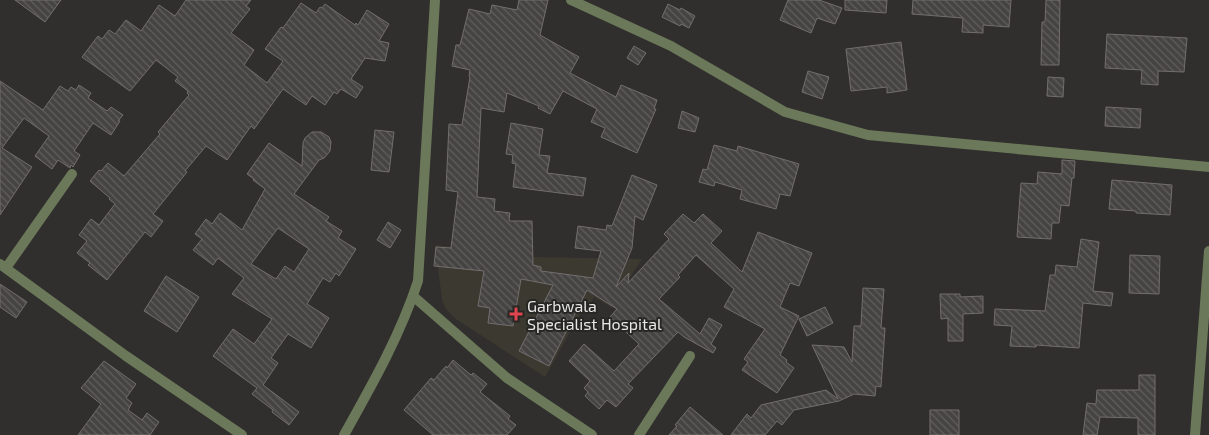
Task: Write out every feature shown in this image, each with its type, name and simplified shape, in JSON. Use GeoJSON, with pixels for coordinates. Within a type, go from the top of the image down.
{"type":"FeatureCollection","features":[{"type":"Feature","properties":{"kind":"street"},"geometry":{"type":"LineString","coordinates":[[344,435],[386,360],[418,281],[435,0]]}},
{"type":"Feature","properties":{"kind":"street"},"geometry":{"type":"LineString","coordinates":[[571,0],[670,46],[785,112],[868,135],[1209,167]]}},
{"type":"Feature","properties":{"kind":"street"},"geometry":{"type":"LineString","coordinates":[[72,174],[3,266],[126,356],[242,435]]}},
{"type":"Feature","properties":{"kind":"street"},"geometry":{"type":"LineString","coordinates":[[1195,435],[1209,251]]}},
{"type":"Feature","properties":{"kind":"street"},"geometry":{"type":"LineString","coordinates":[[413,296],[507,378],[592,435]]}},
{"type":"Feature","properties":{"kind":"street"},"geometry":{"type":"LineString","coordinates":[[640,435],[690,356]]}},
{"type":"Feature","properties":{"kind":"shaded area","name":"Garbwala Specialist Hospital"},"geometry":{"type":"Polygon","coordinates":[[[435,245],[533,257],[642,259],[611,307],[594,297],[588,307],[585,305],[545,377],[456,319],[446,309],[442,300],[435,245]]]}},
{"type":"Feature","properties":{"kind":"building"},"geometry":{"type":"Polygon","coordinates":[[[15,0],[61,0],[45,22],[15,0]]]}},
{"type":"Feature","properties":{"kind":"building"},"geometry":{"type":"Polygon","coordinates":[[[186,0],[251,0],[246,6],[250,9],[231,33],[254,50],[244,65],[267,83],[283,61],[265,49],[301,3],[316,13],[325,4],[355,25],[356,23],[358,25],[367,10],[389,24],[379,41],[389,43],[385,61],[365,58],[351,79],[363,87],[356,98],[341,89],[337,94],[334,92],[325,105],[312,96],[306,105],[283,89],[254,129],[251,126],[227,160],[206,146],[153,214],[163,221],[151,237],[145,232],[107,280],[88,265],[90,263],[77,253],[87,241],[79,235],[91,219],[99,225],[115,204],[90,181],[108,163],[124,176],[160,134],[158,132],[189,95],[188,91],[175,81],[178,77],[156,60],[130,91],[82,57],[98,36],[102,39],[109,30],[115,34],[126,20],[141,31],[159,5],[175,16],[186,0]]]}},
{"type":"Feature","properties":{"kind":"building"},"geometry":{"type":"Polygon","coordinates":[[[519,0],[548,0],[540,35],[579,57],[570,73],[616,97],[621,85],[657,100],[654,109],[656,109],[637,153],[601,137],[605,128],[591,122],[597,109],[563,91],[550,114],[538,108],[539,106],[507,93],[504,112],[481,108],[477,197],[495,199],[494,211],[510,213],[509,221],[532,221],[533,265],[541,267],[541,271],[593,278],[601,251],[575,248],[578,226],[606,230],[607,225],[612,226],[632,175],[657,185],[643,220],[635,216],[632,248],[616,287],[629,273],[628,283],[669,239],[664,234],[683,214],[694,223],[703,214],[722,231],[711,243],[742,272],[758,232],[812,253],[799,286],[790,283],[780,307],[799,316],[780,355],[794,368],[777,393],[742,370],[748,362],[744,359],[765,329],[724,307],[734,289],[696,255],[678,275],[680,277],[659,299],[700,334],[709,318],[722,325],[711,344],[716,348],[713,353],[678,332],[628,384],[633,388],[616,407],[607,400],[599,409],[585,396],[588,392],[584,388],[590,381],[569,361],[584,344],[614,371],[639,344],[610,317],[617,309],[587,290],[549,366],[519,351],[553,285],[521,279],[513,326],[488,323],[490,308],[478,306],[484,271],[434,266],[436,247],[451,248],[458,192],[446,190],[449,124],[462,125],[470,77],[470,70],[452,66],[456,45],[460,45],[469,9],[490,14],[492,5],[517,10],[519,0]]]}},
{"type":"Feature","properties":{"kind":"building"},"geometry":{"type":"Polygon","coordinates":[[[788,0],[819,0],[842,8],[835,24],[817,18],[811,33],[780,20],[788,0]]]}},
{"type":"Feature","properties":{"kind":"building"},"geometry":{"type":"Polygon","coordinates":[[[845,0],[887,0],[886,13],[845,10],[845,0]]]}},
{"type":"Feature","properties":{"kind":"building"},"geometry":{"type":"Polygon","coordinates":[[[913,0],[1011,0],[1009,27],[983,25],[983,33],[962,32],[963,18],[912,14],[913,0]]]}},
{"type":"Feature","properties":{"kind":"building"},"geometry":{"type":"Polygon","coordinates":[[[1046,0],[1060,0],[1059,65],[1041,65],[1042,22],[1045,22],[1046,0]]]}},
{"type":"Feature","properties":{"kind":"building"},"geometry":{"type":"Polygon","coordinates":[[[668,4],[680,10],[681,8],[695,16],[689,28],[681,24],[680,26],[662,17],[668,4]]]}},
{"type":"Feature","properties":{"kind":"building"},"geometry":{"type":"Polygon","coordinates":[[[1107,34],[1187,38],[1184,72],[1158,71],[1158,85],[1141,84],[1142,70],[1105,68],[1107,34]]]}},
{"type":"Feature","properties":{"kind":"building"},"geometry":{"type":"Polygon","coordinates":[[[901,42],[907,90],[887,93],[887,87],[851,91],[846,49],[901,42]]]}},
{"type":"Feature","properties":{"kind":"building"},"geometry":{"type":"Polygon","coordinates":[[[634,46],[646,53],[638,65],[627,58],[634,46]]]}},
{"type":"Feature","properties":{"kind":"building"},"geometry":{"type":"Polygon","coordinates":[[[808,71],[829,77],[822,99],[802,92],[808,71]]]}},
{"type":"Feature","properties":{"kind":"building"},"geometry":{"type":"Polygon","coordinates":[[[1048,77],[1064,78],[1063,97],[1047,96],[1048,77]]]}},
{"type":"Feature","properties":{"kind":"building"},"geometry":{"type":"Polygon","coordinates":[[[0,81],[43,110],[60,86],[68,91],[71,87],[76,90],[79,85],[91,93],[88,98],[107,111],[111,107],[123,115],[111,135],[93,123],[74,151],[80,155],[73,167],[71,165],[70,168],[58,160],[52,169],[35,156],[49,136],[24,118],[2,148],[32,167],[0,215],[0,81]]]}},
{"type":"Feature","properties":{"kind":"building"},"geometry":{"type":"Polygon","coordinates":[[[1106,107],[1141,109],[1140,128],[1105,126],[1106,107]]]}},
{"type":"Feature","properties":{"kind":"building"},"geometry":{"type":"Polygon","coordinates":[[[682,111],[699,118],[695,132],[678,128],[682,111]]]}},
{"type":"Feature","properties":{"kind":"building"},"geometry":{"type":"Polygon","coordinates":[[[511,123],[543,129],[539,155],[550,156],[547,173],[586,178],[583,196],[513,187],[516,164],[512,163],[513,155],[506,154],[511,123]]]}},
{"type":"Feature","properties":{"kind":"building"},"geometry":{"type":"Polygon","coordinates":[[[375,130],[394,132],[389,172],[371,170],[375,130]]]}},
{"type":"Feature","properties":{"kind":"building"},"geometry":{"type":"Polygon","coordinates":[[[312,132],[321,132],[329,137],[331,142],[330,151],[324,158],[319,160],[294,194],[329,217],[326,221],[342,231],[338,238],[356,249],[339,276],[336,273],[330,282],[323,278],[307,304],[329,318],[311,348],[288,334],[271,358],[278,363],[263,385],[299,412],[289,425],[252,394],[257,388],[213,356],[233,329],[254,344],[272,319],[232,294],[244,278],[218,258],[213,265],[193,250],[202,239],[195,234],[206,219],[212,224],[220,213],[242,230],[265,189],[247,174],[269,143],[302,166],[305,138],[312,132]],[[278,228],[251,264],[276,279],[285,266],[294,272],[309,249],[278,228]]]}},
{"type":"Feature","properties":{"kind":"building"},"geometry":{"type":"Polygon","coordinates":[[[714,145],[737,151],[738,146],[799,164],[790,196],[780,194],[776,209],[740,199],[742,190],[715,182],[714,186],[699,182],[703,169],[707,170],[714,145]]]}},
{"type":"Feature","properties":{"kind":"building"},"geometry":{"type":"Polygon","coordinates":[[[1062,160],[1075,161],[1074,178],[1072,178],[1069,206],[1061,205],[1059,223],[1052,223],[1051,239],[1017,237],[1021,183],[1037,184],[1038,172],[1062,174],[1062,160]]]}},
{"type":"Feature","properties":{"kind":"building"},"geometry":{"type":"Polygon","coordinates":[[[1112,180],[1172,185],[1170,215],[1109,209],[1112,180]]]}},
{"type":"Feature","properties":{"kind":"building"},"geometry":{"type":"Polygon","coordinates":[[[388,222],[401,230],[390,248],[377,240],[388,222]]]}},
{"type":"Feature","properties":{"kind":"building"},"geometry":{"type":"Polygon","coordinates":[[[1081,239],[1099,242],[1093,291],[1113,293],[1111,306],[1083,303],[1079,348],[1036,345],[1036,347],[1010,346],[1012,326],[994,325],[995,309],[1045,311],[1050,275],[1055,275],[1056,265],[1077,267],[1081,239]]]}},
{"type":"Feature","properties":{"kind":"building"},"geometry":{"type":"Polygon","coordinates":[[[1130,255],[1160,256],[1159,294],[1129,293],[1130,255]]]}},
{"type":"Feature","properties":{"kind":"building"},"geometry":{"type":"Polygon","coordinates":[[[166,276],[199,297],[177,332],[144,311],[166,276]]]}},
{"type":"Feature","properties":{"kind":"building"},"geometry":{"type":"Polygon","coordinates":[[[0,284],[27,302],[16,318],[0,307],[0,284]]]}},
{"type":"Feature","properties":{"kind":"building"},"geometry":{"type":"Polygon","coordinates":[[[863,288],[884,289],[881,328],[885,328],[881,387],[876,386],[875,396],[854,394],[839,401],[794,410],[782,425],[777,421],[765,435],[731,435],[747,414],[751,418],[761,405],[826,390],[838,399],[812,345],[844,347],[852,362],[854,326],[861,326],[863,288]]]}},
{"type":"Feature","properties":{"kind":"building"},"geometry":{"type":"Polygon","coordinates":[[[940,294],[960,294],[960,297],[983,296],[983,313],[963,314],[963,341],[948,341],[948,318],[941,319],[940,294]]]}},
{"type":"Feature","properties":{"kind":"building"},"geometry":{"type":"Polygon","coordinates":[[[825,307],[833,323],[807,336],[799,319],[825,307]]]}},
{"type":"Feature","properties":{"kind":"building"},"geometry":{"type":"Polygon","coordinates":[[[453,360],[471,375],[473,373],[487,384],[480,392],[510,416],[508,419],[516,425],[507,435],[433,435],[404,410],[431,378],[434,380],[453,360]]]}},
{"type":"Feature","properties":{"kind":"building"},"geometry":{"type":"Polygon","coordinates":[[[104,361],[136,384],[126,398],[132,403],[128,410],[142,420],[147,413],[159,422],[150,435],[78,435],[101,404],[81,388],[104,361]]]}},
{"type":"Feature","properties":{"kind":"building"},"geometry":{"type":"Polygon","coordinates":[[[1139,375],[1155,375],[1155,435],[1138,435],[1138,418],[1100,417],[1097,435],[1083,435],[1087,403],[1096,404],[1097,390],[1139,390],[1139,375]]]}},
{"type":"Feature","properties":{"kind":"building"},"geometry":{"type":"Polygon","coordinates":[[[690,407],[723,435],[669,435],[690,407]]]}},
{"type":"Feature","properties":{"kind":"building"},"geometry":{"type":"Polygon","coordinates":[[[930,410],[959,410],[959,435],[930,435],[930,410]]]}},
{"type":"Feature","properties":{"kind":"place","name":"Garbwala Specialist Hospital"},"geometry":{"type":"Point","coordinates":[516,314]}}]}
